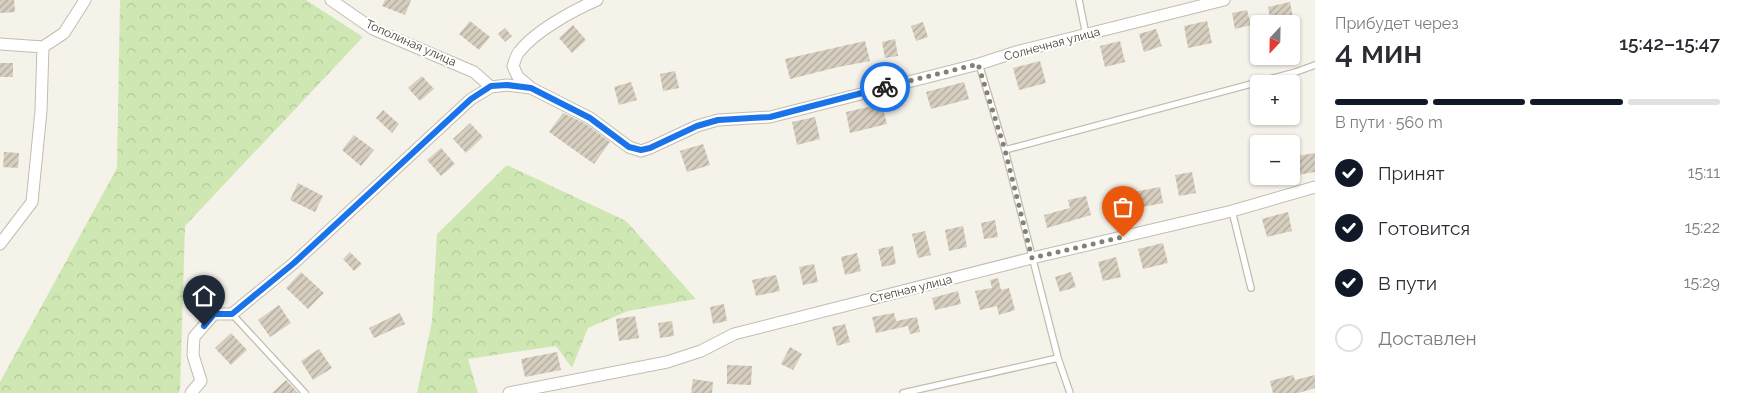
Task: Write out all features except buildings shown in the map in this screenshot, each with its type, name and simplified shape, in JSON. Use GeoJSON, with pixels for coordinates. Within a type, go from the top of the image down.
{"type":"FeatureCollection","features":[{"type":"Feature","properties":{"kind":"street"},"geometry":{"type":"LineString","coordinates":[[0,44],[43,47],[64,33],[84,0]]}},
{"type":"Feature","properties":{"kind":"street","name":"Тополиная улица"},"geometry":{"type":"LineString","coordinates":[[331,0],[373,29],[474,72],[491,86]]}},
{"type":"Feature","properties":{"kind":"street"},"geometry":{"type":"LineString","coordinates":[[531,88],[518,77],[513,66],[519,52],[541,33],[578,8],[597,0]]}},
{"type":"Feature","properties":{"kind":"street","name":"Солнечная улица"},"geometry":{"type":"LineString","coordinates":[[491,86],[507,85],[531,88],[590,118],[629,147],[641,150],[650,148],[697,126],[718,120],[770,117],[978,64],[1198,3],[1224,0]]}},
{"type":"Feature","properties":{"kind":"street"},"geometry":{"type":"LineString","coordinates":[[0,244],[32,202],[41,111],[43,47]]}},
{"type":"Feature","properties":{"kind":"street"},"geometry":{"type":"LineString","coordinates":[[191,393],[201,380],[193,355],[194,337],[214,314],[232,314],[294,263],[471,99],[491,86]]}},
{"type":"Feature","properties":{"kind":"street","name":"Степная улица"},"geometry":{"type":"LineString","coordinates":[[510,393],[667,362],[701,352],[734,334],[1032,258],[1232,211],[1315,187]]}},
{"type":"Feature","properties":{"kind":"lane"},"geometry":{"type":"LineString","coordinates":[[1079,0],[1086,35]]}},
{"type":"Feature","properties":{"kind":"lane"},"geometry":{"type":"LineString","coordinates":[[978,64],[1005,150],[1058,358],[1070,393]]}},
{"type":"Feature","properties":{"kind":"lane"},"geometry":{"type":"LineString","coordinates":[[1005,150],[1296,72],[1315,65]]}},
{"type":"Feature","properties":{"kind":"lane"},"geometry":{"type":"LineString","coordinates":[[1232,211],[1251,288]]}},
{"type":"Feature","properties":{"kind":"lane"},"geometry":{"type":"LineString","coordinates":[[232,314],[305,393]]}},
{"type":"Feature","properties":{"kind":"lane"},"geometry":{"type":"LineString","coordinates":[[903,393],[1058,358]]}},
{"type":"Feature","properties":{"kind":"green space"},"geometry":{"type":"Polygon","coordinates":[[[120,0],[306,0],[363,37],[185,226],[180,391],[178,393],[0,393],[0,382],[117,168],[120,0]]]}},
{"type":"Feature","properties":{"kind":"green space"},"geometry":{"type":"Polygon","coordinates":[[[507,165],[626,221],[696,299],[628,311],[588,328],[572,368],[556,346],[468,359],[478,393],[417,393],[432,321],[437,234],[507,165]]]}},
{"type":"Feature","properties":{"kind":"way so far"},"geometry":{"type":"LineString","coordinates":[[885,87],[978,64],[1005,150],[1032,258],[1123,237]]}},
{"type":"Feature","properties":{"kind":"route"},"geometry":{"type":"LineString","coordinates":[[204,326],[214,314],[232,314],[294,263],[471,99],[491,86],[507,85],[531,88],[590,118],[629,147],[641,150],[650,148],[697,126],[718,120],[770,117],[885,87]]}}]}
